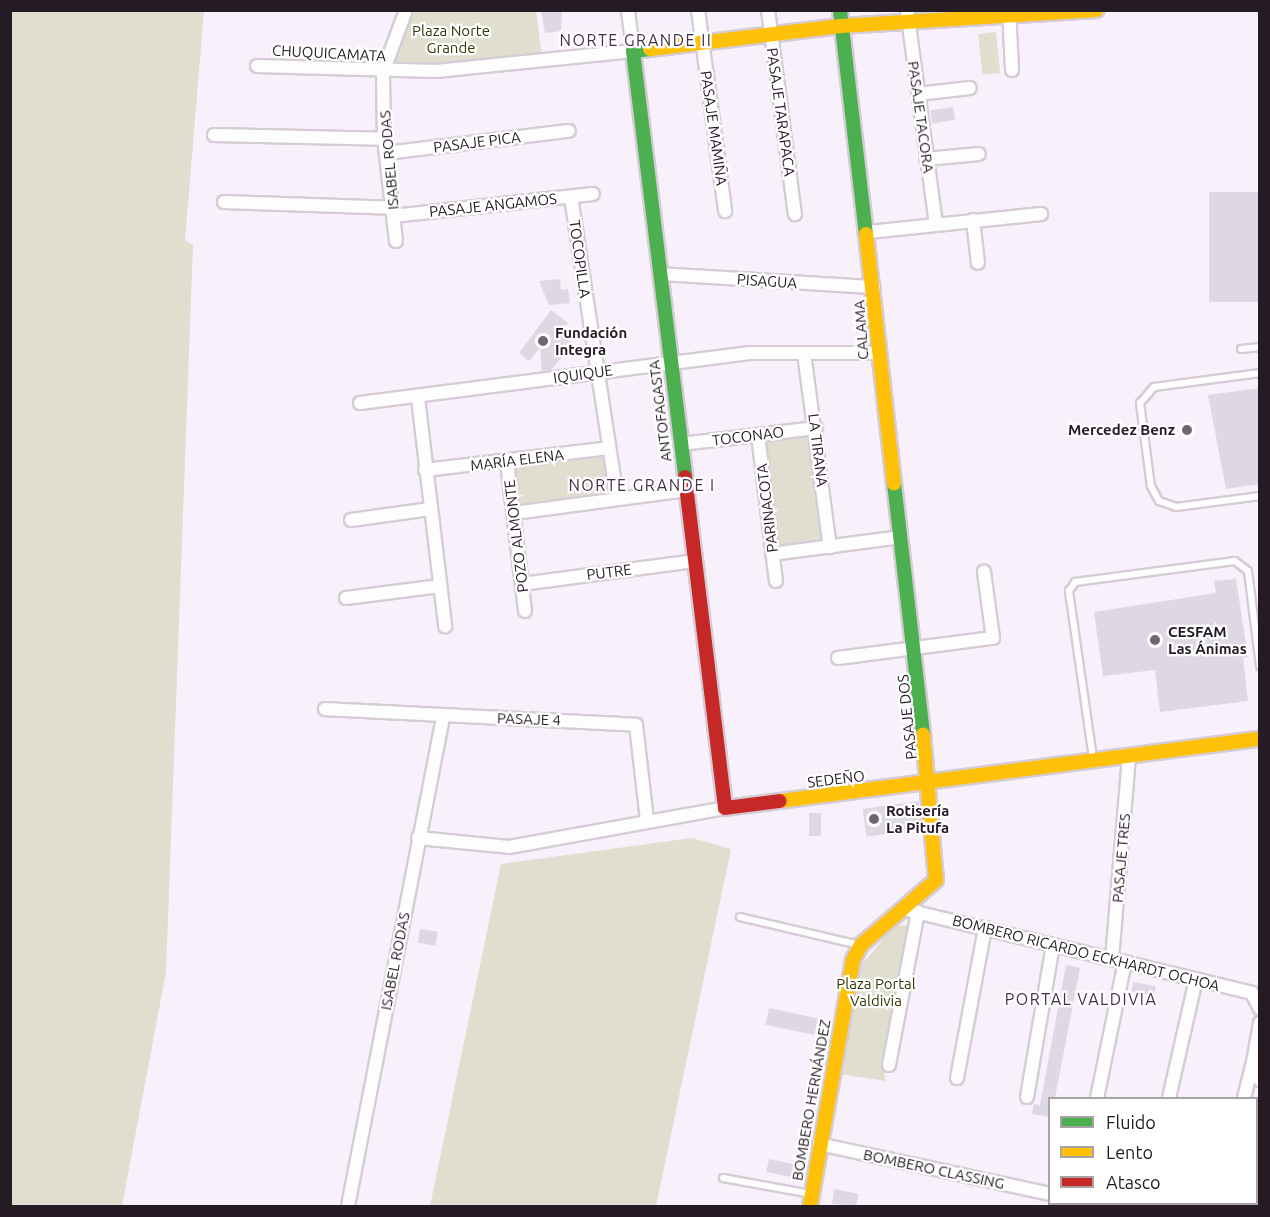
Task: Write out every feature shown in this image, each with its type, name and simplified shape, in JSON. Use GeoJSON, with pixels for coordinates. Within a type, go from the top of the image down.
{"type":"FeatureCollection","features":[{"type":"Feature","properties":{"kind":"street","name":"ISABEL RODAS"},"geometry":{"type":"LineString","coordinates":[[396,241],[384,139],[383,72],[406,10]]}},
{"type":"Feature","properties":{"kind":"street","name":"ANTOFAGASTA"},"geometry":{"type":"LineString","coordinates":[[628,10],[725,808]]}},
{"type":"Feature","properties":{"kind":"street","name":"PASAJE MAMIÑA"},"geometry":{"type":"LineString","coordinates":[[698,10],[725,211]]}},
{"type":"Feature","properties":{"kind":"street","name":"PASAJE TARAPACA"},"geometry":{"type":"LineString","coordinates":[[768,10],[795,214]]}},
{"type":"Feature","properties":{"kind":"street","name":"CALAMA"},"geometry":{"type":"LineString","coordinates":[[840,10],[869,232],[878,353],[916,647]]}},
{"type":"Feature","properties":{"kind":"street","name":"CHUQUICAMATA"},"geometry":{"type":"LineString","coordinates":[[257,66],[383,72],[633,51],[907,16],[1097,10]]}},
{"type":"Feature","properties":{"kind":"street"},"geometry":{"type":"LineString","coordinates":[[1009,13],[1011,70]]}},
{"type":"Feature","properties":{"kind":"street","name":"PASAJE TACORA"},"geometry":{"type":"LineString","coordinates":[[907,16],[936,224]]}},
{"type":"Feature","properties":{"kind":"street"},"geometry":{"type":"LineString","coordinates":[[918,94],[970,88]]}},
{"type":"Feature","properties":{"kind":"street","name":"PASAJE PICA"},"geometry":{"type":"LineString","coordinates":[[386,153],[569,131]]}},
{"type":"Feature","properties":{"kind":"street"},"geometry":{"type":"LineString","coordinates":[[214,135],[384,139]]}},
{"type":"Feature","properties":{"kind":"street"},"geometry":{"type":"LineString","coordinates":[[926,159],[980,154]]}},
{"type":"Feature","properties":{"kind":"street","name":"PASAJE ANGAMOS"},"geometry":{"type":"LineString","coordinates":[[224,201],[393,212],[593,194]]}},
{"type":"Feature","properties":{"kind":"street","name":"TOCOPILLA"},"geometry":{"type":"LineString","coordinates":[[571,197],[617,499]]}},
{"type":"Feature","properties":{"kind":"street"},"geometry":{"type":"LineString","coordinates":[[869,232],[1041,214]]}},
{"type":"Feature","properties":{"kind":"street"},"geometry":{"type":"LineString","coordinates":[[973,220],[978,263]]}},
{"type":"Feature","properties":{"kind":"street","name":"PISAGUA"},"geometry":{"type":"LineString","coordinates":[[660,274],[874,287]]}},
{"type":"Feature","properties":{"kind":"street","name":"IQUIQUE"},"geometry":{"type":"LineString","coordinates":[[360,404],[671,363],[804,353],[878,353]]}},
{"type":"Feature","properties":{"kind":"street","name":"LA TIRANA"},"geometry":{"type":"LineString","coordinates":[[804,353],[816,428],[830,547]]}},
{"type":"Feature","properties":{"kind":"street"},"geometry":{"type":"LineString","coordinates":[[418,398],[445,626]]}},
{"type":"Feature","properties":{"kind":"street","name":"TOCONAO"},"geometry":{"type":"LineString","coordinates":[[681,444],[816,428]]}},
{"type":"Feature","properties":{"kind":"street","name":"PARINACOTA"},"geometry":{"type":"LineString","coordinates":[[758,435],[776,581]]}},
{"type":"Feature","properties":{"kind":"street","name":"MARÍA ELENA"},"geometry":{"type":"LineString","coordinates":[[425,470],[609,448]]}},
{"type":"Feature","properties":{"kind":"street","name":"POZO ALMONTE"},"geometry":{"type":"LineString","coordinates":[[507,462],[525,611]]}},
{"type":"Feature","properties":{"kind":"street"},"geometry":{"type":"LineString","coordinates":[[513,513],[686,490]]}},
{"type":"Feature","properties":{"kind":"street"},"geometry":{"type":"LineString","coordinates":[[351,519],[430,509]]}},
{"type":"Feature","properties":{"kind":"street"},"geometry":{"type":"LineString","coordinates":[[772,554],[901,537]]}},
{"type":"Feature","properties":{"kind":"street","name":"PUTRE"},"geometry":{"type":"LineString","coordinates":[[522,584],[695,561]]}},
{"type":"Feature","properties":{"kind":"street"},"geometry":{"type":"LineString","coordinates":[[838,658],[993,638],[984,572]]}},
{"type":"Feature","properties":{"kind":"street"},"geometry":{"type":"LineString","coordinates":[[346,598],[440,586]]}},
{"type":"Feature","properties":{"kind":"street","name":"PASAJE DOS"},"geometry":{"type":"LineString","coordinates":[[916,647],[931,784]]}},
{"type":"Feature","properties":{"kind":"street","name":"PASAJE 4"},"geometry":{"type":"LineString","coordinates":[[325,709],[636,725],[647,820]]}},
{"type":"Feature","properties":{"kind":"street","name":"ISABEL RODAS"},"geometry":{"type":"LineString","coordinates":[[348,1206],[443,716]]}},
{"type":"Feature","properties":{"kind":"street","name":"SEDEÑO"},"geometry":{"type":"LineString","coordinates":[[418,838],[509,847],[647,820],[725,808],[931,784],[1260,739]]}},
{"type":"Feature","properties":{"kind":"street","name":"PASAJE TRES"},"geometry":{"type":"LineString","coordinates":[[1112,959],[1130,757]]}},
{"type":"Feature","properties":{"kind":"street"},"geometry":{"type":"LineString","coordinates":[[861,945],[936,880],[931,784]]}},
{"type":"Feature","properties":{"kind":"street","name":"BOMBERO RICARDO ECKHARDT OCHOA"},"geometry":{"type":"LineString","coordinates":[[903,909],[1252,993],[1260,1009]]}},
{"type":"Feature","properties":{"kind":"street"},"geometry":{"type":"LineString","coordinates":[[889,1065],[918,912]]}},
{"type":"Feature","properties":{"kind":"street"},"geometry":{"type":"LineString","coordinates":[[957,1078],[985,928]]}},
{"type":"Feature","properties":{"kind":"street","name":"BOMBERO HERNÁNDEZ"},"geometry":{"type":"LineString","coordinates":[[811,1200],[848,983],[861,945]]}},
{"type":"Feature","properties":{"kind":"street"},"geometry":{"type":"LineString","coordinates":[[1027,1097],[1053,945]]}},
{"type":"Feature","properties":{"kind":"street"},"geometry":{"type":"LineString","coordinates":[[1097,1097],[1125,962]]}},
{"type":"Feature","properties":{"kind":"street"},"geometry":{"type":"LineString","coordinates":[[1169,1097],[1196,979]]}},
{"type":"Feature","properties":{"kind":"street"},"geometry":{"type":"LineString","coordinates":[[1244,1097],[1260,1023]]}},
{"type":"Feature","properties":{"kind":"street"},"geometry":{"type":"LineString","coordinates":[[1253,1062],[1260,1080]]}},
{"type":"Feature","properties":{"kind":"street","name":"BOMBERO CLASSING"},"geometry":{"type":"LineString","coordinates":[[819,1144],[1047,1194]]}},
{"type":"Feature","properties":{"kind":"street"},"geometry":{"type":"LineString","coordinates":[[1042,1206],[1047,1194]]}},
{"type":"Feature","properties":{"kind":"lane"},"geometry":{"type":"LineString","coordinates":[[1241,349],[1260,347]]}},
{"type":"Feature","properties":{"kind":"lane"},"geometry":{"type":"LineString","coordinates":[[1260,374],[1154,387],[1140,403],[1150,486],[1159,501],[1176,507],[1260,496]]}},
{"type":"Feature","properties":{"kind":"lane"},"geometry":{"type":"LineString","coordinates":[[1093,761],[1069,591],[1075,582],[1235,561],[1248,571],[1260,666]]}},
{"type":"Feature","properties":{"kind":"lane"},"geometry":{"type":"LineString","coordinates":[[740,917],[861,945]]}},
{"type":"Feature","properties":{"kind":"lane"},"geometry":{"type":"LineString","coordinates":[[723,1178],[811,1200]]}},
{"type":"Feature","properties":{"kind":"green space"},"geometry":{"type":"Polygon","coordinates":[[[10,11],[204,11],[185,240],[193,245],[166,972],[122,1206],[11,1206],[10,11]]]}},
{"type":"Feature","properties":{"kind":"green space","name":"Plaza Norte Grande"},"geometry":{"type":"Polygon","coordinates":[[[415,11],[536,11],[542,57],[444,69],[398,66],[395,58],[415,11]]]}},
{"type":"Feature","properties":{"kind":"green space"},"geometry":{"type":"Polygon","coordinates":[[[996,32],[1000,73],[982,75],[978,34],[996,32]]]}},
{"type":"Feature","properties":{"kind":"green space"},"geometry":{"type":"Polygon","coordinates":[[[804,433],[809,438],[823,540],[780,548],[774,542],[763,445],[766,439],[804,433]]]}},
{"type":"Feature","properties":{"kind":"green space"},"geometry":{"type":"Polygon","coordinates":[[[603,453],[609,457],[610,496],[524,508],[518,504],[513,472],[520,464],[603,453]]]}},
{"type":"Feature","properties":{"kind":"green space"},"geometry":{"type":"Polygon","coordinates":[[[692,838],[731,849],[656,1206],[430,1206],[501,864],[692,838]]]}},
{"type":"Feature","properties":{"kind":"green space","name":"Plaza Portal Valdivia"},"geometry":{"type":"Polygon","coordinates":[[[896,925],[910,926],[883,1069],[886,1081],[840,1074],[861,965],[896,925]]]}},
{"type":"Feature","properties":{"kind":"building"},"geometry":{"type":"Polygon","coordinates":[[[541,10],[562,10],[561,31],[545,33],[541,10]]]}},
{"type":"Feature","properties":{"kind":"building"},"geometry":{"type":"Polygon","coordinates":[[[953,107],[955,120],[932,123],[930,111],[953,107]]]}},
{"type":"Feature","properties":{"kind":"building"},"geometry":{"type":"Polygon","coordinates":[[[1209,192],[1260,192],[1260,302],[1209,302],[1209,192]]]}},
{"type":"Feature","properties":{"kind":"building"},"geometry":{"type":"Polygon","coordinates":[[[560,279],[561,290],[568,289],[570,303],[549,305],[539,281],[560,279]]]}},
{"type":"Feature","properties":{"kind":"building"},"geometry":{"type":"Polygon","coordinates":[[[551,310],[568,323],[563,330],[573,345],[551,370],[542,371],[540,348],[529,361],[519,353],[551,310]]]}},
{"type":"Feature","properties":{"kind":"building"},"geometry":{"type":"Polygon","coordinates":[[[1260,388],[1260,484],[1226,489],[1208,395],[1260,388]]]}},
{"type":"Feature","properties":{"kind":"building"},"geometry":{"type":"Polygon","coordinates":[[[1236,579],[1248,657],[1243,658],[1248,701],[1160,712],[1155,670],[1103,676],[1094,612],[1216,593],[1214,581],[1236,579]]]}},
{"type":"Feature","properties":{"kind":"building"},"geometry":{"type":"Polygon","coordinates":[[[919,801],[923,829],[866,837],[863,809],[919,801]]]}},
{"type":"Feature","properties":{"kind":"building"},"geometry":{"type":"Polygon","coordinates":[[[809,813],[821,813],[821,836],[809,836],[809,813]]]}},
{"type":"Feature","properties":{"kind":"building"},"geometry":{"type":"Polygon","coordinates":[[[420,929],[438,932],[436,946],[418,943],[420,929]]]}},
{"type":"Feature","properties":{"kind":"building"},"geometry":{"type":"Polygon","coordinates":[[[1066,965],[1080,968],[1055,1097],[1048,1097],[1048,1117],[1032,1114],[1034,1104],[1040,1105],[1066,965]]]}},
{"type":"Feature","properties":{"kind":"building"},"geometry":{"type":"Polygon","coordinates":[[[1133,982],[1156,986],[1154,996],[1131,992],[1133,982]]]}},
{"type":"Feature","properties":{"kind":"building"},"geometry":{"type":"Polygon","coordinates":[[[769,1008],[818,1018],[814,1035],[765,1025],[769,1008]]]}},
{"type":"Feature","properties":{"kind":"building"},"geometry":{"type":"Polygon","coordinates":[[[769,1159],[793,1164],[791,1177],[766,1172],[769,1159]]]}},
{"type":"Feature","properties":{"kind":"building"},"geometry":{"type":"Polygon","coordinates":[[[834,1189],[859,1194],[856,1206],[832,1204],[834,1189]]]}},
{"type":"Feature","properties":{"kind":"traffic: fast"},"geometry":{"type":"LineString","coordinates":[[840,10],[866,234]]}},
{"type":"Feature","properties":{"kind":"traffic: fast"},"geometry":{"type":"LineString","coordinates":[[650,49],[633,51],[685,477]]}},
{"type":"Feature","properties":{"kind":"traffic: fast"},"geometry":{"type":"LineString","coordinates":[[894,483],[923,735]]}},
{"type":"Feature","properties":{"kind":"traffic: slow"},"geometry":{"type":"LineString","coordinates":[[650,49],[841,26],[1097,10]]}},
{"type":"Feature","properties":{"kind":"traffic: slow"},"geometry":{"type":"LineString","coordinates":[[866,234],[894,483]]}},
{"type":"Feature","properties":{"kind":"traffic: slow"},"geometry":{"type":"LineString","coordinates":[[810,1206],[853,960],[861,945],[936,880],[923,735]]}},
{"type":"Feature","properties":{"kind":"traffic: slow"},"geometry":{"type":"LineString","coordinates":[[780,801],[1260,739]]}},
{"type":"Feature","properties":{"kind":"traffic: jam"},"geometry":{"type":"LineString","coordinates":[[685,477],[725,808],[780,801]]}},
{"type":"Feature","properties":{"kind":"place","name":"Fundación Integra"},"geometry":{"type":"Point","coordinates":[543,341]}},
{"type":"Feature","properties":{"kind":"place","name":"Mercedez Benz"},"geometry":{"type":"Point","coordinates":[1187,430]}},
{"type":"Feature","properties":{"kind":"place","name":"CESFAM Las Ánimas"},"geometry":{"type":"Point","coordinates":[1155,640]}},
{"type":"Feature","properties":{"kind":"place","name":"Rotisería La Pitufa"},"geometry":{"type":"Point","coordinates":[874,819]}},
{"type":"Feature","properties":{"kind":"district","name":"NORTE GRANDE II"},"geometry":{"type":"Point","coordinates":[636,40]}},
{"type":"Feature","properties":{"kind":"district","name":"NORTE GRANDE I"},"geometry":{"type":"Point","coordinates":[642,485]}},
{"type":"Feature","properties":{"kind":"district","name":"PORTAL VALDIVIA"},"geometry":{"type":"Point","coordinates":[1081,999]}}]}
